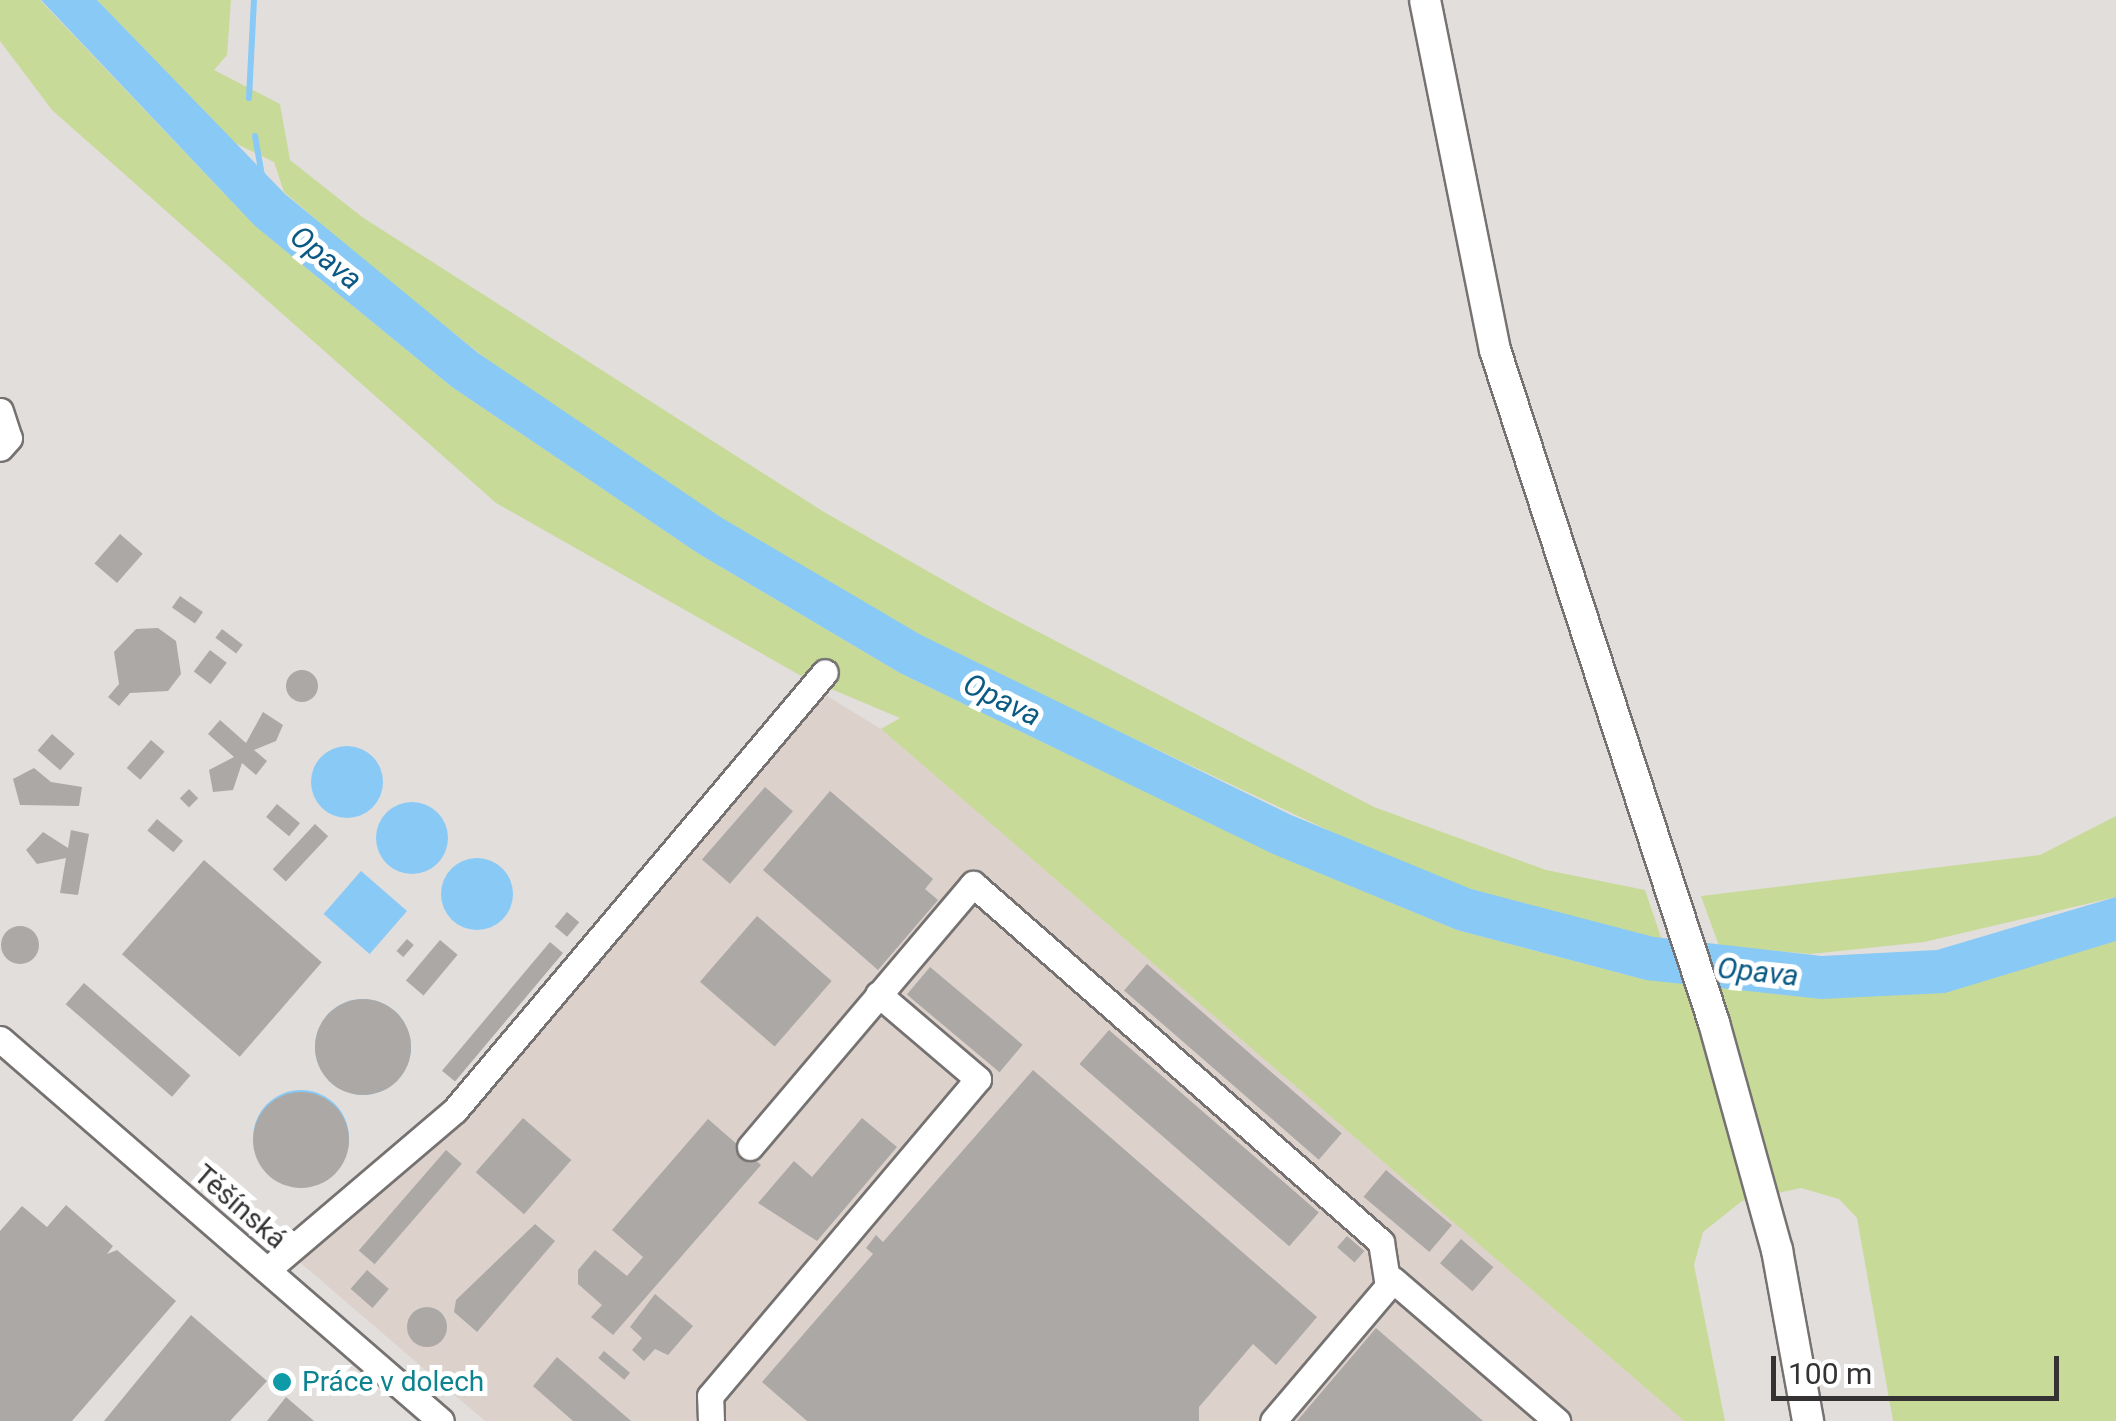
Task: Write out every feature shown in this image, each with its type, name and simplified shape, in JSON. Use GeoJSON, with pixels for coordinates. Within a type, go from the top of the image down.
{"type":"FeatureCollection","features":[{"type":"Feature","properties":{"kind":"main road"},"geometry":{"type":"LineString","coordinates":[[1425,0],[1460,204],[1528,454],[1714,1023],[1777,1250],[1808,1421]]}},
{"type":"Feature","properties":{"kind":"street"},"geometry":{"type":"LineString","coordinates":[[0,411],[9,424],[0,448]]}},
{"type":"Feature","properties":{"kind":"street"},"geometry":{"type":"LineString","coordinates":[[267,1270],[455,1110],[825,672]]}},
{"type":"Feature","properties":{"kind":"street"},"geometry":{"type":"LineString","coordinates":[[750,1148],[973,884],[1371,1230],[1392,1279],[1557,1421]]}},
{"type":"Feature","properties":{"kind":"street"},"geometry":{"type":"LineString","coordinates":[[711,1421],[710,1396],[978,1078],[878,994]]}},
{"type":"Feature","properties":{"kind":"street","name":"Těšínská"},"geometry":{"type":"LineString","coordinates":[[0,1039],[441,1421]]}},
{"type":"Feature","properties":{"kind":"street"},"geometry":{"type":"LineString","coordinates":[[1273,1421],[1392,1279]]}},
{"type":"Feature","properties":{"kind":"shaded area"},"geometry":{"type":"Polygon","coordinates":[[[822,693],[881,729],[1684,1421],[485,1421],[296,1259],[447,1129],[822,693]]]}},
{"type":"Feature","properties":{"kind":"green space"},"geometry":{"type":"Polygon","coordinates":[[[0,0],[40,0],[255,226],[452,387],[699,554],[900,673],[1274,854],[1457,930],[1646,980],[2116,941],[2116,1421],[1893,1421],[1857,1218],[1839,1199],[1801,1188],[1742,1201],[1703,1232],[1694,1265],[1725,1421],[1684,1421],[881,729],[900,718],[805,678],[496,503],[52,110],[0,41],[0,0]]]}},
{"type":"Feature","properties":{"kind":"green space"},"geometry":{"type":"Polygon","coordinates":[[[97,0],[231,0],[227,55],[214,70],[280,104],[290,160],[362,217],[824,512],[987,605],[1374,807],[1546,870],[1645,890],[1663,943],[1494,899],[1351,841],[944,649],[750,537],[515,382],[377,272],[284,192],[274,162],[235,143],[97,0]]]}},
{"type":"Feature","properties":{"kind":"green space"},"geometry":{"type":"Polygon","coordinates":[[[2116,816],[2116,897],[1924,942],[1811,954],[1719,946],[1701,896],[2040,855],[2116,816]]]}},
{"type":"Feature","properties":{"kind":"water","name":"Opava"},"geometry":{"type":"Polygon","coordinates":[[[41,0],[97,0],[285,194],[478,353],[722,518],[921,635],[1291,815],[1471,889],[1654,937],[1822,956],[1937,950],[2116,897],[2116,941],[1945,993],[1821,999],[1646,980],[1457,930],[1273,854],[900,673],[699,554],[452,387],[255,226],[41,0]]]}},
{"type":"Feature","properties":{"kind":"water"},"geometry":{"type":"Polygon","coordinates":[[[347,746],[372,757],[383,782],[372,807],[347,818],[322,807],[311,782],[322,757],[347,746]]]}},
{"type":"Feature","properties":{"kind":"water"},"geometry":{"type":"Polygon","coordinates":[[[412,802],[437,813],[448,838],[437,863],[412,874],[387,863],[376,838],[387,813],[412,802]]]}},
{"type":"Feature","properties":{"kind":"water"},"geometry":{"type":"Polygon","coordinates":[[[477,858],[502,869],[513,894],[502,919],[477,930],[452,919],[441,894],[452,869],[477,858]]]}},
{"type":"Feature","properties":{"kind":"water"},"geometry":{"type":"Polygon","coordinates":[[[361,871],[407,911],[370,954],[324,914],[361,871]]]}},
{"type":"Feature","properties":{"kind":"water"},"geometry":{"type":"Polygon","coordinates":[[[363,999],[381,1003],[397,1013],[407,1029],[411,1047],[407,1065],[397,1081],[381,1091],[363,1095],[345,1091],[329,1081],[319,1065],[315,1047],[319,1029],[329,1013],[345,1003],[363,999]]]}},
{"type":"Feature","properties":{"kind":"water"},"geometry":{"type":"Polygon","coordinates":[[[301,1090],[319,1094],[335,1104],[345,1120],[349,1138],[345,1156],[335,1172],[319,1182],[301,1186],[283,1182],[267,1172],[257,1156],[253,1138],[257,1120],[267,1104],[283,1094],[301,1090]]]}},
{"type":"Feature","properties":{"kind":"building"},"geometry":{"type":"Polygon","coordinates":[[[120,534],[143,554],[117,583],[94,563],[120,534]]]}},
{"type":"Feature","properties":{"kind":"building"},"geometry":{"type":"Polygon","coordinates":[[[180,596],[203,612],[195,624],[172,607],[180,596]]]}},
{"type":"Feature","properties":{"kind":"building"},"geometry":{"type":"Polygon","coordinates":[[[158,628],[176,641],[181,674],[168,691],[130,693],[119,706],[108,697],[119,684],[114,652],[136,629],[158,628]]]}},
{"type":"Feature","properties":{"kind":"building"},"geometry":{"type":"Polygon","coordinates":[[[222,629],[243,645],[236,653],[215,638],[222,629]]]}},
{"type":"Feature","properties":{"kind":"building"},"geometry":{"type":"Polygon","coordinates":[[[210,650],[227,663],[211,684],[194,672],[210,650]]]}},
{"type":"Feature","properties":{"kind":"building"},"geometry":{"type":"Polygon","coordinates":[[[302,670],[313,675],[318,686],[313,697],[302,702],[291,697],[286,686],[291,675],[302,670]]]}},
{"type":"Feature","properties":{"kind":"building"},"geometry":{"type":"Polygon","coordinates":[[[263,712],[283,725],[276,741],[254,750],[267,761],[256,775],[242,763],[233,790],[213,792],[209,770],[234,757],[208,734],[220,720],[246,743],[263,712]]]}},
{"type":"Feature","properties":{"kind":"building"},"geometry":{"type":"Polygon","coordinates":[[[52,734],[75,754],[60,770],[38,751],[52,734]]]}},
{"type":"Feature","properties":{"kind":"building"},"geometry":{"type":"Polygon","coordinates":[[[151,740],[165,752],[140,780],[127,768],[151,740]]]}},
{"type":"Feature","properties":{"kind":"building"},"geometry":{"type":"Polygon","coordinates":[[[34,768],[51,782],[82,787],[79,806],[20,805],[13,779],[34,768]]]}},
{"type":"Feature","properties":{"kind":"building"},"geometry":{"type":"Polygon","coordinates":[[[765,787],[793,811],[730,884],[702,859],[765,787]]]}},
{"type":"Feature","properties":{"kind":"building"},"geometry":{"type":"Polygon","coordinates":[[[189,789],[198,798],[189,807],[180,798],[189,789]]]}},
{"type":"Feature","properties":{"kind":"building"},"geometry":{"type":"Polygon","coordinates":[[[830,791],[933,879],[925,889],[938,900],[878,970],[763,870],[830,791]]]}},
{"type":"Feature","properties":{"kind":"building"},"geometry":{"type":"Polygon","coordinates":[[[277,804],[300,823],[289,836],[266,817],[277,804]]]}},
{"type":"Feature","properties":{"kind":"building"},"geometry":{"type":"Polygon","coordinates":[[[157,819],[183,841],[173,852],[147,830],[157,819]]]}},
{"type":"Feature","properties":{"kind":"building"},"geometry":{"type":"Polygon","coordinates":[[[315,824],[328,836],[286,882],[273,869],[315,824]]]}},
{"type":"Feature","properties":{"kind":"building"},"geometry":{"type":"Polygon","coordinates":[[[71,830],[89,834],[78,895],[60,893],[66,858],[37,864],[26,850],[43,832],[68,848],[71,830]]]}},
{"type":"Feature","properties":{"kind":"building"},"geometry":{"type":"Polygon","coordinates":[[[204,860],[322,962],[240,1057],[122,954],[204,860]]]}},
{"type":"Feature","properties":{"kind":"building"},"geometry":{"type":"Polygon","coordinates":[[[567,912],[579,922],[567,937],[555,927],[567,912]]]}},
{"type":"Feature","properties":{"kind":"building"},"geometry":{"type":"Polygon","coordinates":[[[757,916],[832,981],[775,1047],[700,982],[757,916]]]}},
{"type":"Feature","properties":{"kind":"building"},"geometry":{"type":"Polygon","coordinates":[[[20,926],[33,932],[39,945],[33,958],[20,964],[7,958],[1,945],[7,932],[20,926]]]}},
{"type":"Feature","properties":{"kind":"building"},"geometry":{"type":"Polygon","coordinates":[[[407,939],[414,945],[403,957],[397,951],[407,939]]]}},
{"type":"Feature","properties":{"kind":"building"},"geometry":{"type":"Polygon","coordinates":[[[440,940],[458,955],[424,995],[406,981],[440,940]]]}},
{"type":"Feature","properties":{"kind":"building"},"geometry":{"type":"Polygon","coordinates":[[[550,942],[563,953],[455,1082],[442,1071],[550,942]]]}},
{"type":"Feature","properties":{"kind":"building"},"geometry":{"type":"Polygon","coordinates":[[[1147,964],[1342,1133],[1319,1160],[1124,990],[1147,964]]]}},
{"type":"Feature","properties":{"kind":"building"},"geometry":{"type":"Polygon","coordinates":[[[930,967],[1023,1045],[1000,1072],[907,995],[930,967]]]}},
{"type":"Feature","properties":{"kind":"building"},"geometry":{"type":"Polygon","coordinates":[[[84,983],[190,1076],[172,1097],[66,1004],[84,983]]]}},
{"type":"Feature","properties":{"kind":"building"},"geometry":{"type":"Polygon","coordinates":[[[354,999],[372,999],[390,1007],[403,1020],[411,1047],[408,1066],[390,1087],[372,1095],[354,1095],[336,1087],[323,1074],[315,1056],[315,1038],[323,1020],[336,1007],[354,999]]]}},
{"type":"Feature","properties":{"kind":"building"},"geometry":{"type":"Polygon","coordinates":[[[1109,1030],[1319,1212],[1289,1246],[1079,1064],[1109,1030]]]}},
{"type":"Feature","properties":{"kind":"building"},"geometry":{"type":"Polygon","coordinates":[[[1033,1070],[1317,1317],[1276,1365],[1253,1344],[1199,1407],[1199,1421],[807,1421],[762,1382],[873,1254],[866,1248],[876,1235],[883,1242],[1033,1070]]]}},
{"type":"Feature","properties":{"kind":"building"},"geometry":{"type":"Polygon","coordinates":[[[301,1092],[319,1095],[335,1106],[346,1122],[346,1158],[335,1174],[319,1185],[301,1188],[283,1185],[267,1174],[256,1158],[253,1140],[256,1122],[267,1106],[283,1095],[301,1092]]]}},
{"type":"Feature","properties":{"kind":"building"},"geometry":{"type":"Polygon","coordinates":[[[523,1118],[571,1160],[524,1214],[476,1172],[523,1118]]]}},
{"type":"Feature","properties":{"kind":"building"},"geometry":{"type":"Polygon","coordinates":[[[862,1118],[897,1147],[817,1241],[758,1203],[794,1161],[812,1177],[862,1118]]]}},
{"type":"Feature","properties":{"kind":"building"},"geometry":{"type":"Polygon","coordinates":[[[708,1119],[761,1165],[613,1335],[591,1317],[602,1305],[578,1284],[578,1270],[595,1250],[627,1276],[643,1257],[612,1230],[708,1119]]]}},
{"type":"Feature","properties":{"kind":"building"},"geometry":{"type":"Polygon","coordinates":[[[446,1150],[462,1164],[375,1264],[359,1250],[446,1150]]]}},
{"type":"Feature","properties":{"kind":"building"},"geometry":{"type":"Polygon","coordinates":[[[1386,1170],[1452,1225],[1429,1252],[1364,1197],[1386,1170]]]}},
{"type":"Feature","properties":{"kind":"building"},"geometry":{"type":"Polygon","coordinates":[[[66,1205],[113,1246],[107,1254],[117,1250],[176,1301],[72,1421],[0,1421],[0,1231],[22,1206],[47,1227],[66,1205]]]}},
{"type":"Feature","properties":{"kind":"building"},"geometry":{"type":"Polygon","coordinates":[[[535,1224],[555,1241],[477,1332],[454,1312],[456,1300],[535,1224]]]}},
{"type":"Feature","properties":{"kind":"building"},"geometry":{"type":"Polygon","coordinates":[[[1347,1236],[1364,1251],[1355,1262],[1337,1247],[1347,1236]]]}},
{"type":"Feature","properties":{"kind":"building"},"geometry":{"type":"Polygon","coordinates":[[[1461,1239],[1493,1267],[1472,1291],[1440,1263],[1461,1239]]]}},
{"type":"Feature","properties":{"kind":"building"},"geometry":{"type":"Polygon","coordinates":[[[367,1270],[389,1289],[372,1308],[351,1289],[367,1270]]]}},
{"type":"Feature","properties":{"kind":"building"},"geometry":{"type":"Polygon","coordinates":[[[655,1294],[693,1326],[668,1355],[655,1349],[644,1361],[632,1350],[642,1338],[630,1327],[655,1294]]]}},
{"type":"Feature","properties":{"kind":"building"},"geometry":{"type":"Polygon","coordinates":[[[427,1307],[441,1313],[447,1327],[441,1341],[427,1347],[413,1341],[407,1327],[413,1313],[427,1307]]]}},
{"type":"Feature","properties":{"kind":"building"},"geometry":{"type":"Polygon","coordinates":[[[191,1315],[267,1381],[230,1421],[104,1421],[191,1315]]]}},
{"type":"Feature","properties":{"kind":"building"},"geometry":{"type":"Polygon","coordinates":[[[1376,1328],[1483,1421],[1297,1421],[1376,1328]]]}},
{"type":"Feature","properties":{"kind":"building"},"geometry":{"type":"Polygon","coordinates":[[[604,1351],[630,1373],[624,1380],[598,1358],[604,1351]]]}},
{"type":"Feature","properties":{"kind":"building"},"geometry":{"type":"Polygon","coordinates":[[[557,1357],[631,1421],[573,1421],[533,1386],[557,1357]]]}},
{"type":"Feature","properties":{"kind":"building"},"geometry":{"type":"Polygon","coordinates":[[[286,1397],[314,1421],[267,1421],[286,1397]]]}},
{"type":"Feature","properties":{"kind":"waterway"},"geometry":{"type":"LineString","coordinates":[[249,98],[254,0]]}},
{"type":"Feature","properties":{"kind":"waterway"},"geometry":{"type":"LineString","coordinates":[[255,136],[262,174]]}},
{"type":"Feature","properties":{"kind":"place","name":"Práce v dolech"},"geometry":{"type":"Point","coordinates":[282,1382]}}]}
